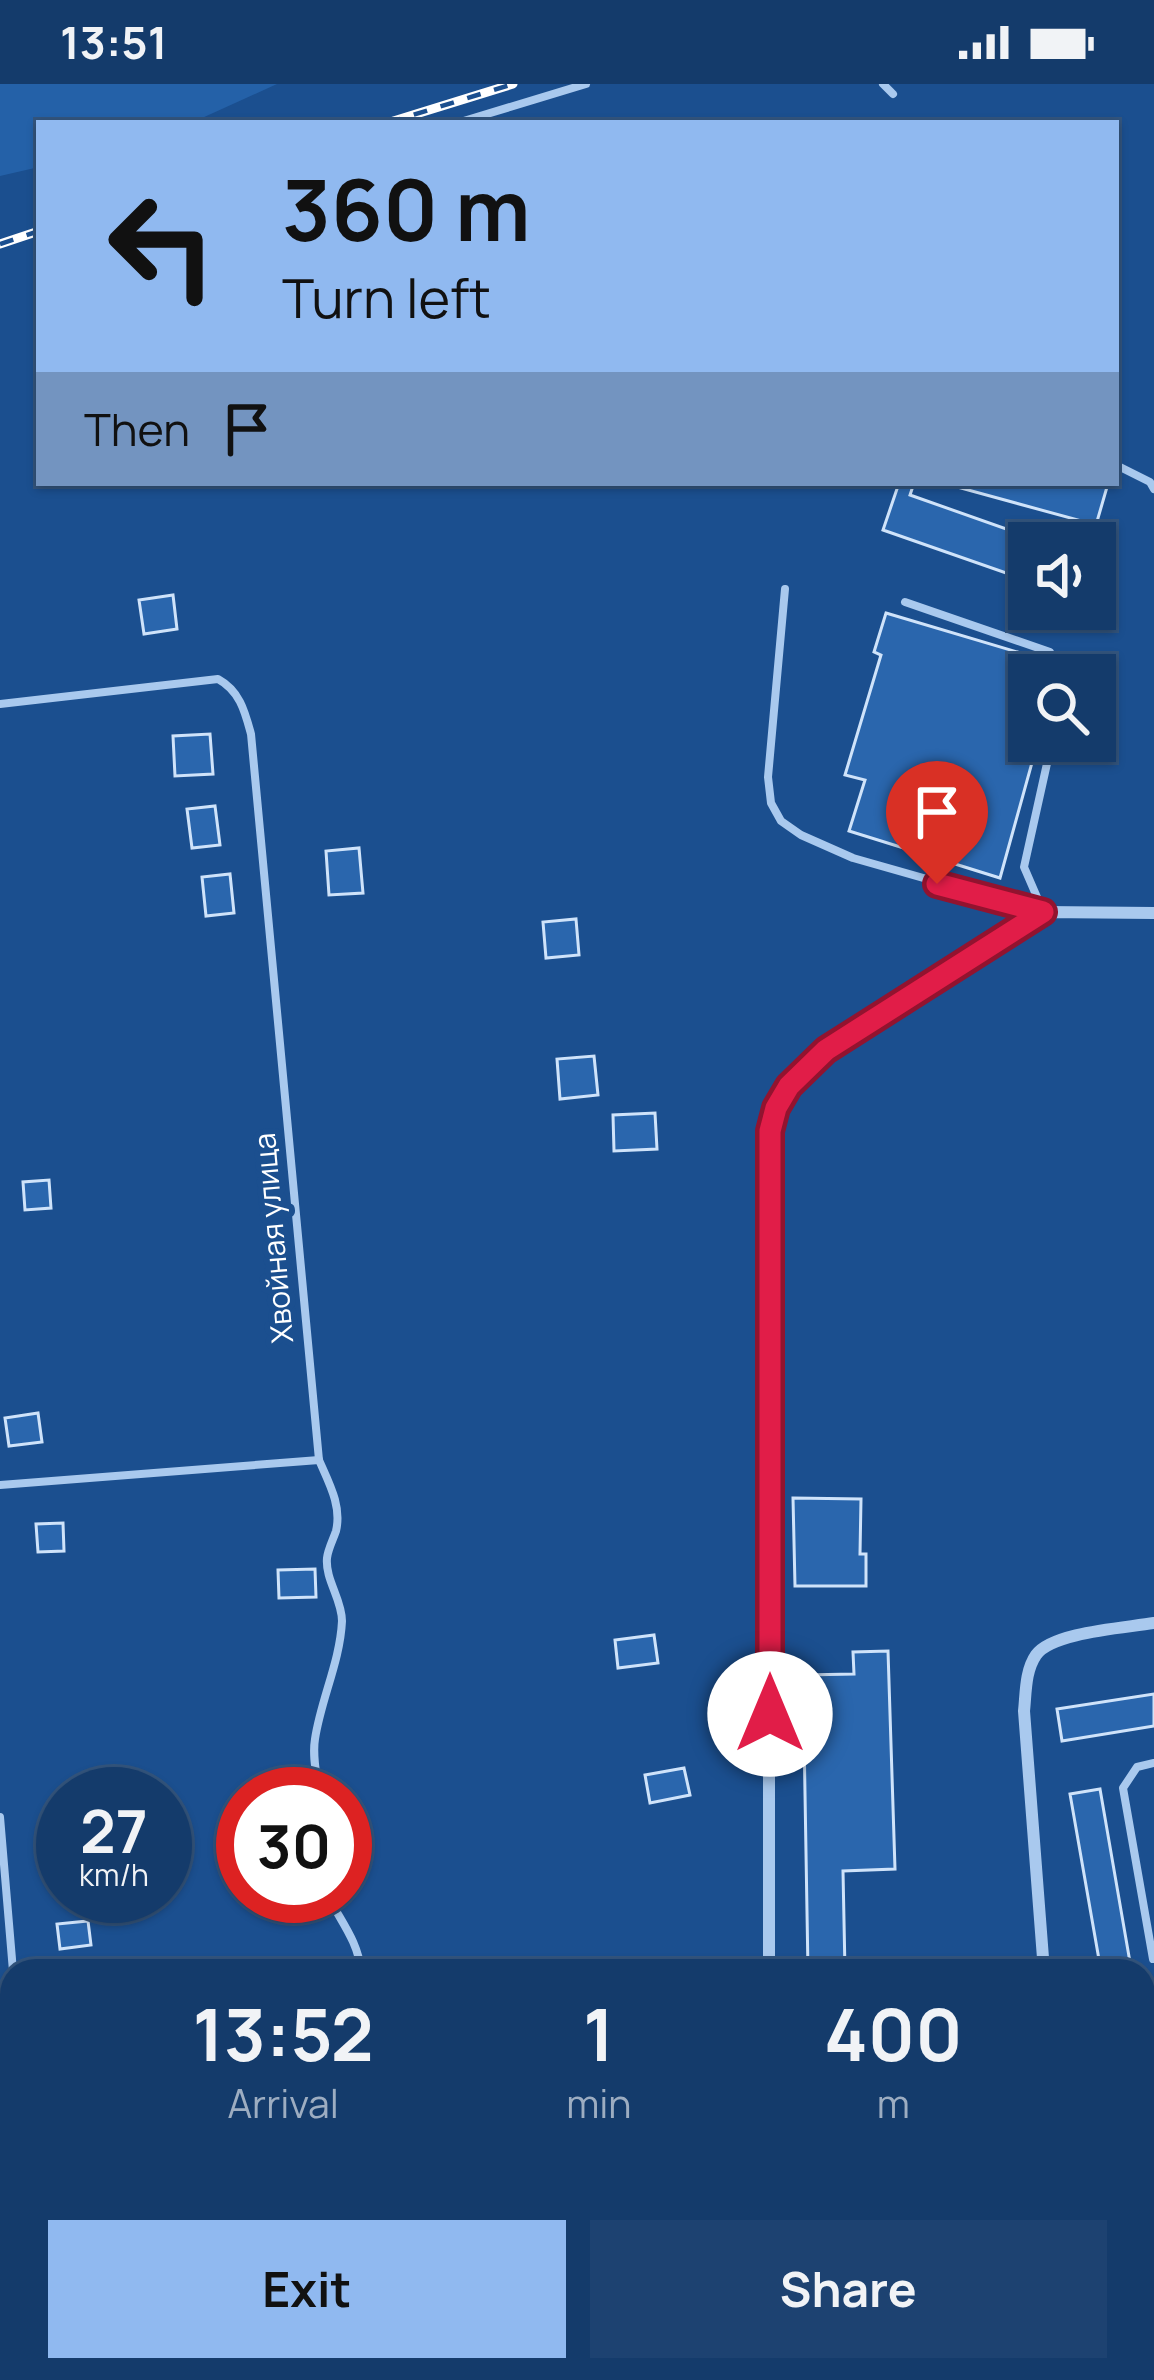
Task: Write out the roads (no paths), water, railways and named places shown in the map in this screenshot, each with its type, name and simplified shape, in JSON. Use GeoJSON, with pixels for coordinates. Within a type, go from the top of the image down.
{"type":"FeatureCollection","features":[{"type":"Feature","properties":{"kind":"street"},"geometry":{"type":"LineString","coordinates":[[769,1959],[770,1131],[776,1108],[789,1086],[826,1050],[1043,912],[1154,914]]}},
{"type":"Feature","properties":{"kind":"street"},"geometry":{"type":"LineString","coordinates":[[1043,1959],[1024,1711],[1027,1679],[1036,1654],[1054,1641],[1154,1623]]}},
{"type":"Feature","properties":{"kind":"lane"},"geometry":{"type":"LineString","coordinates":[[467,120],[586,84]]}},
{"type":"Feature","properties":{"kind":"lane"},"geometry":{"type":"LineString","coordinates":[[883,84],[893,94]]}},
{"type":"Feature","properties":{"kind":"lane"},"geometry":{"type":"LineString","coordinates":[[1119,466],[1150,482],[1154,489]]}},
{"type":"Feature","properties":{"kind":"lane"},"geometry":{"type":"LineString","coordinates":[[784,589],[768,777],[771,803],[781,821],[853,858],[1043,912]]}},
{"type":"Feature","properties":{"kind":"lane"},"geometry":{"type":"LineString","coordinates":[[905,602],[1051,654]]}},
{"type":"Feature","properties":{"kind":"lane","name":"Хвойная улица"},"geometry":{"type":"LineString","coordinates":[[0,704],[218,679],[237,695],[251,734],[319,1460],[337,1512],[328,1569],[340,1599],[340,1646],[314,1741],[316,1767]]}},
{"type":"Feature","properties":{"kind":"lane"},"geometry":{"type":"LineString","coordinates":[[1043,912],[1024,867],[1047,762]]}},
{"type":"Feature","properties":{"kind":"lane"},"geometry":{"type":"LineString","coordinates":[[0,1485],[319,1460]]}},
{"type":"Feature","properties":{"kind":"lane"},"geometry":{"type":"LineString","coordinates":[[1154,1763],[1137,1767],[1123,1788],[1154,1959]]}},
{"type":"Feature","properties":{"kind":"lane"},"geometry":{"type":"LineString","coordinates":[[0,1817],[12,1959]]}},
{"type":"Feature","properties":{"kind":"lane"},"geometry":{"type":"LineString","coordinates":[[343,1923],[352,1934],[358,1959]]}},
{"type":"Feature","properties":{"kind":"railway"},"geometry":{"type":"LineString","coordinates":[[397,120],[513,84]]}},
{"type":"Feature","properties":{"kind":"railway"},"geometry":{"type":"LineString","coordinates":[[0,244],[36,232]]}}]}
